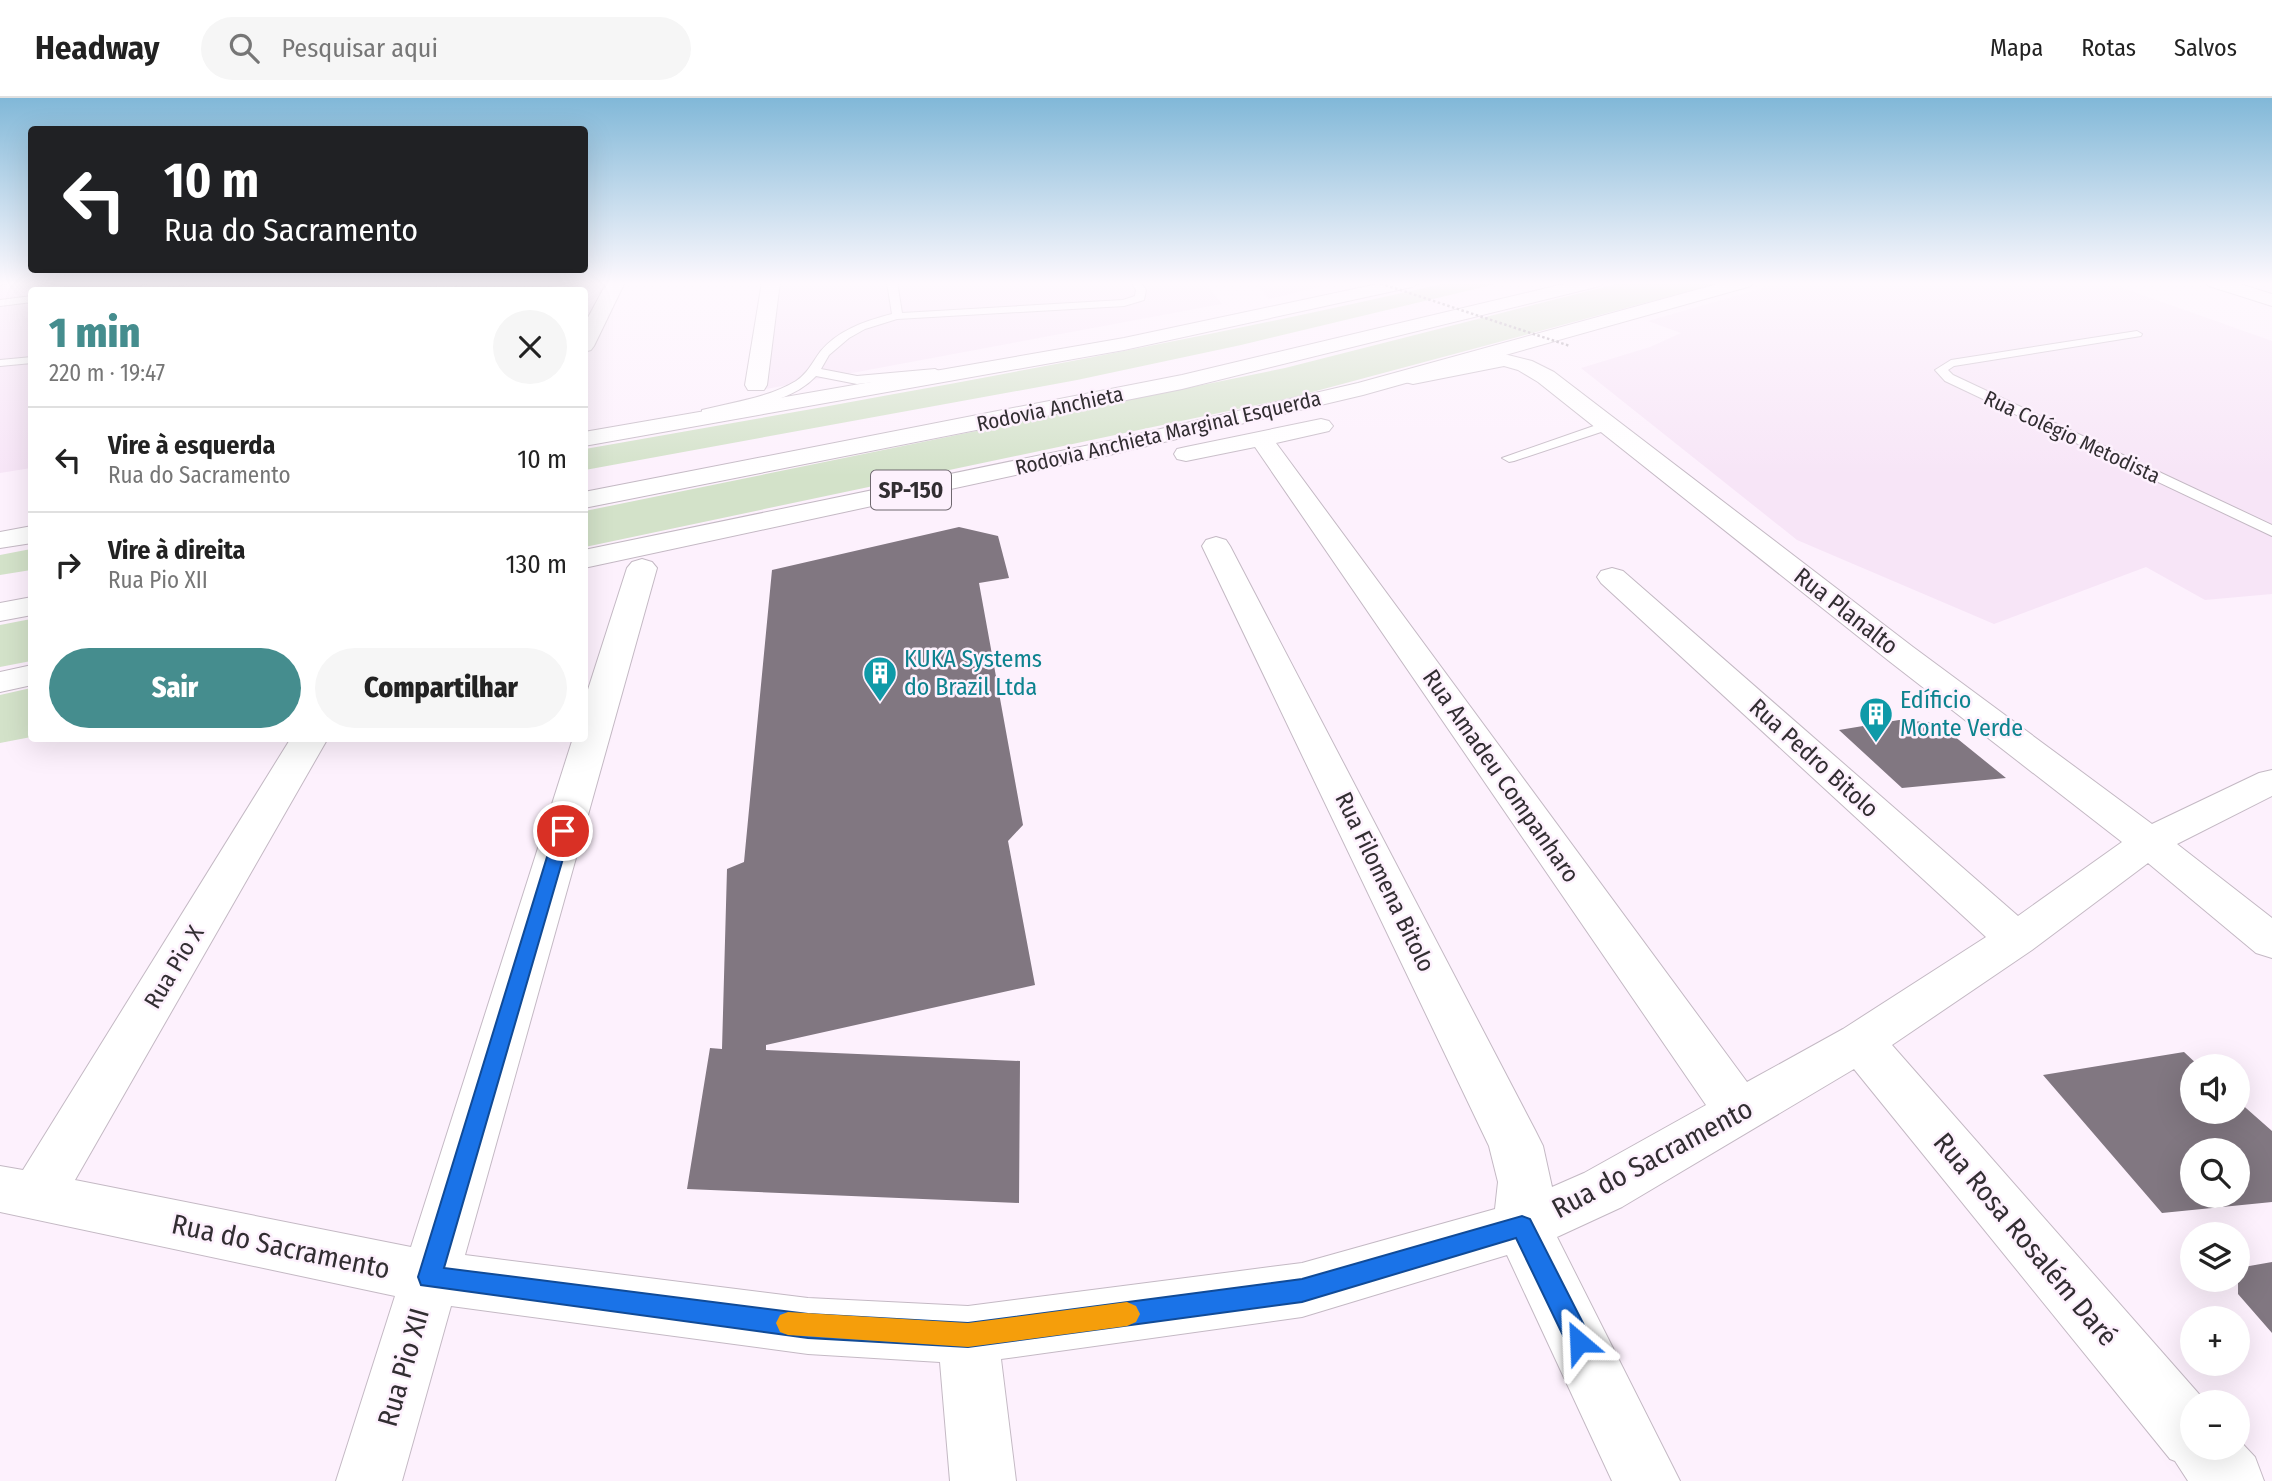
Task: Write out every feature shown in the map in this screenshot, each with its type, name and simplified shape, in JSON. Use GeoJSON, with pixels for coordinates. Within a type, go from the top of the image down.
{"type":"FeatureCollection","features":[{"type":"Feature","properties":{"kind":"main road"},"geometry":{"type":"LineString","coordinates":[[756,385],[762,347]]}},
{"type":"Feature","properties":{"kind":"main road"},"geometry":{"type":"LineString","coordinates":[[588,438],[1109,347]]}},
{"type":"Feature","properties":{"kind":"main road","name":"Rodovia Anchieta"},"geometry":{"type":"LineString","coordinates":[[588,481],[1129,377],[1268,347]]}},
{"type":"Feature","properties":{"kind":"main road","name":"Rodovia Anchieta"},"geometry":{"type":"LineString","coordinates":[[588,499],[1182,382],[1328,347]]}},
{"type":"Feature","properties":{"kind":"main road","name":"Rodovia Anchieta Marginal Esquerda"},"geometry":{"type":"LineString","coordinates":[[588,558],[1109,448],[1535,347]]}},
{"type":"Feature","properties":{"kind":"main road","name":"Rua Planalto"},"geometry":{"type":"LineString","coordinates":[[1541,347],[1529,350],[1528,353],[1546,377]]}},
{"type":"Feature","properties":{"kind":"main road","name":"Rua Planalto"},"geometry":{"type":"LineString","coordinates":[[1363,388],[1491,361],[1515,362],[1546,377],[1890,645],[2149,842],[2272,942]]}},
{"type":"Feature","properties":{"kind":"main road"},"geometry":{"type":"LineString","coordinates":[[1186,454],[1321,426]]}},
{"type":"Feature","properties":{"kind":"main road","name":"Rua Amadeu Companharo"},"geometry":{"type":"LineString","coordinates":[[1262,440],[1740,1113]]}},
{"type":"Feature","properties":{"kind":"main road"},"geometry":{"type":"LineString","coordinates":[[0,538],[28,529]]}},
{"type":"Feature","properties":{"kind":"main road"},"geometry":{"type":"LineString","coordinates":[[0,538],[28,534]]}},
{"type":"Feature","properties":{"kind":"main road","name":"Rua Filomena Bitolo"},"geometry":{"type":"LineString","coordinates":[[1216,546],[1516,1146],[1525,1182],[1522,1226]]}},
{"type":"Feature","properties":{"kind":"main road","name":"Rua Pio XII"},"geometry":{"type":"LineString","coordinates":[[369,1481],[642,568]]}},
{"type":"Feature","properties":{"kind":"main road","name":"Rua Pedro Bitolo"},"geometry":{"type":"LineString","coordinates":[[1612,577],[2016,939]]}},
{"type":"Feature","properties":{"kind":"main road"},"geometry":{"type":"LineString","coordinates":[[0,592],[28,587]]}},
{"type":"Feature","properties":{"kind":"main road"},"geometry":{"type":"LineString","coordinates":[[0,612],[28,607]]}},
{"type":"Feature","properties":{"kind":"main road"},"geometry":{"type":"LineString","coordinates":[[0,682],[28,676]]}},
{"type":"Feature","properties":{"kind":"main road","name":"Rua Pio X"},"geometry":{"type":"LineString","coordinates":[[18,1192],[307,742]]}},
{"type":"Feature","properties":{"kind":"main road","name":"Rua do Sacramento"},"geometry":{"type":"LineString","coordinates":[[18,1192],[430,1277],[808,1326],[968,1335],[1302,1290],[1522,1226],[1603,1190],[1860,1042],[2016,939],[2149,842],[2272,781]]}},
{"type":"Feature","properties":{"kind":"main road","name":"Rua Rosa Rosalém Daré"},"geometry":{"type":"LineString","coordinates":[[1860,1042],[2180,1421]]}},
{"type":"Feature","properties":{"kind":"main road"},"geometry":{"type":"LineString","coordinates":[[1522,1226],[1647,1481]]}},
{"type":"Feature","properties":{"kind":"main road"},"geometry":{"type":"LineString","coordinates":[[968,1335],[983,1481]]}},
{"type":"Feature","properties":{"kind":"main road"},"geometry":{"type":"LineString","coordinates":[[2213,1460],[2231,1481]]}},
{"type":"Feature","properties":{"kind":"lane"},"geometry":{"type":"LineString","coordinates":[[643,429],[755,401],[798,384],[816,372],[831,347]]}},
{"type":"Feature","properties":{"kind":"lane","name":"Rua Colégio Metodista"},"geometry":{"type":"LineString","coordinates":[[2057,347],[1951,363],[1941,370],[1949,378],[2272,531]]}},
{"type":"Feature","properties":{"kind":"lane"},"geometry":{"type":"LineString","coordinates":[[0,363],[28,360]]}},
{"type":"Feature","properties":{"kind":"lane"},"geometry":{"type":"LineString","coordinates":[[816,372],[858,380],[986,367]]}},
{"type":"Feature","properties":{"kind":"lane"},"geometry":{"type":"LineString","coordinates":[[1509,457],[1608,425]]}},
{"type":"Feature","properties":{"kind":"shaded area"},"geometry":{"type":"Polygon","coordinates":[[[0,347],[28,347],[28,468],[0,473],[0,347]]]}},
{"type":"Feature","properties":{"kind":"shaded area"},"geometry":{"type":"Polygon","coordinates":[[[767,347],[993,347],[760,390],[767,347]]]}},
{"type":"Feature","properties":{"kind":"shaded area"},"geometry":{"type":"Polygon","coordinates":[[[1650,347],[2272,347],[2272,594],[2205,600],[2146,567],[1994,624],[1797,540],[1581,368],[1650,347]]]}},
{"type":"Feature","properties":{"kind":"green space"},"geometry":{"type":"Polygon","coordinates":[[[1144,347],[1234,347],[1077,380],[588,469],[588,448],[1144,347]]]}},
{"type":"Feature","properties":{"kind":"green space"},"geometry":{"type":"Polygon","coordinates":[[[1370,347],[1482,347],[1290,398],[588,546],[588,510],[1285,368],[1370,347]]]}},
{"type":"Feature","properties":{"kind":"green space"},"geometry":{"type":"Polygon","coordinates":[[[28,550],[28,570],[0,575],[0,555],[28,550]]]}},
{"type":"Feature","properties":{"kind":"green space"},"geometry":{"type":"Polygon","coordinates":[[[28,620],[28,662],[0,667],[0,625],[28,620]]]}},
{"type":"Feature","properties":{"kind":"green space"},"geometry":{"type":"Polygon","coordinates":[[[28,689],[28,738],[0,743],[0,695],[28,689]]]}},
{"type":"Feature","properties":{"kind":"building","name":"KUKA Systems do Brazil Ltda"},"geometry":{"type":"Polygon","coordinates":[[[959,527],[998,536],[1009,578],[979,583],[1023,825],[1008,841],[1035,985],[766,1045],[766,1050],[1020,1061],[1019,1203],[687,1189],[710,1048],[722,1049],[727,869],[744,862],[772,570],[959,527]]]}},
{"type":"Feature","properties":{"kind":"building","name":"Edíficio Monte Verde"},"geometry":{"type":"Polygon","coordinates":[[[1899,720],[1938,723],[2006,778],[1902,788],[1839,730],[1899,720]]]}},
{"type":"Feature","properties":{"kind":"building"},"geometry":{"type":"Polygon","coordinates":[[[2184,1052],[2186,1054],[2180,1054],[2180,1124],[2250,1124],[2250,1112],[2272,1131],[2272,1202],[2250,1204],[2250,1138],[2180,1138],[2180,1208],[2212,1208],[2162,1213],[2043,1075],[2184,1052]]]}},
{"type":"Feature","properties":{"kind":"building"},"geometry":{"type":"Polygon","coordinates":[[[2272,1262],[2272,1333],[2238,1294],[2250,1292],[2250,1266],[2272,1262]]]}},
{"type":"Feature","properties":{"kind":"slow traffic"},"geometry":{"type":"LineString","coordinates":[[788,1323],[968,1335],[1127,1314]]}},
{"type":"Feature","properties":{"kind":"place","name":"KUKA Systems do Brazil Ltda"},"geometry":{"type":"Point","coordinates":[880,703]}},
{"type":"Feature","properties":{"kind":"place","name":"Edíficio Monte Verde"},"geometry":{"type":"Point","coordinates":[1876,744]}},
{"type":"Feature","properties":{"kind":"route"},"geometry":{"type":"LineString","coordinates":[[563,831],[430,1277],[808,1326],[968,1335],[1302,1290],[1522,1226],[1579,1342]]}}]}
